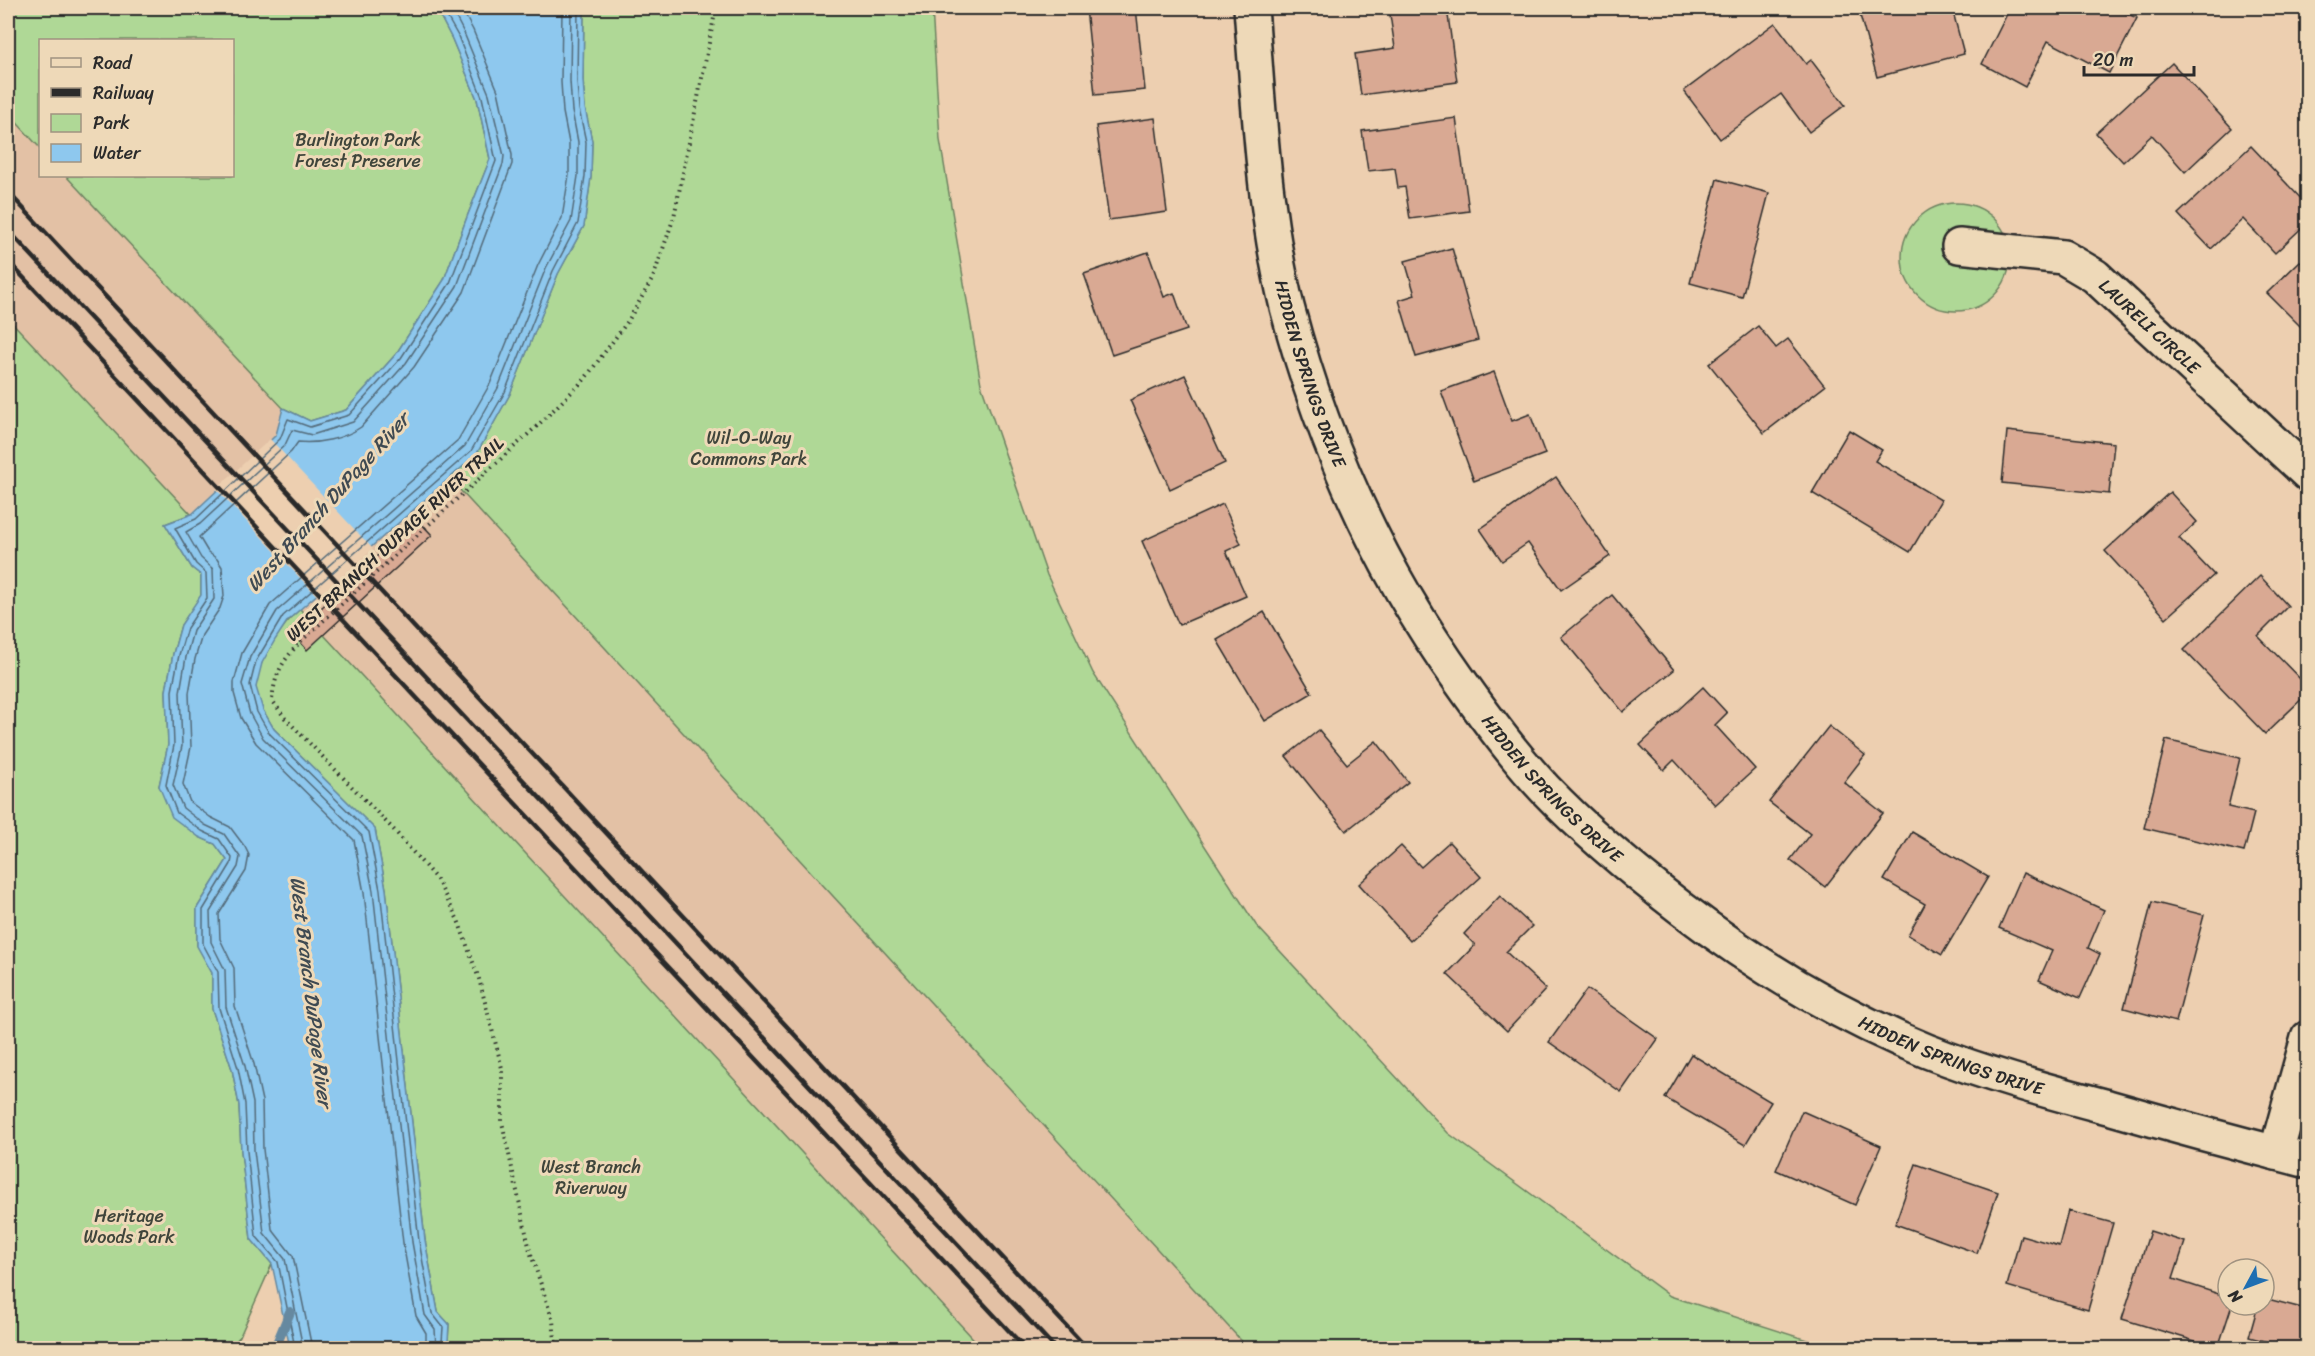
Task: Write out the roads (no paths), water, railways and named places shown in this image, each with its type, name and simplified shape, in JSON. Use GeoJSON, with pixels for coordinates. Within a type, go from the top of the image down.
{"type":"FeatureCollection","features":[{"type":"Feature","properties":{"kind":"street","name":"HIDDEN SPRINGS DRIVE"},"geometry":{"type":"LineString","coordinates":[[1251,8],[1268,201],[1287,305],[1319,415],[1342,473],[1381,555],[1430,639],[1494,730],[1546,789],[1626,866],[1730,945],[1778,976],[1837,1009],[1925,1050],[1986,1072],[2307,1161]]}},
{"type":"Feature","properties":{"kind":"street","name":"LAURELI CIRCLE"},"geometry":{"type":"LineString","coordinates":[[1959,246],[2062,257],[2096,276],[2307,474]]}},
{"type":"Feature","properties":{"kind":"street"},"geometry":{"type":"LineString","coordinates":[[2276,1153],[2307,1038]]}},
{"type":"Feature","properties":{"kind":"water","name":"West Branch DuPage River"},"geometry":{"type":"Polygon","coordinates":[[[436,8],[584,8],[583,80],[585,108],[592,141],[591,177],[584,226],[558,274],[510,394],[476,455],[288,620],[262,663],[256,687],[263,710],[274,729],[375,829],[386,889],[425,1240],[438,1312],[449,1324],[450,1348],[290,1348],[272,1264],[251,1239],[241,1151],[239,1105],[232,1069],[212,1009],[212,973],[197,946],[197,908],[227,860],[215,844],[199,837],[172,817],[159,786],[168,745],[166,691],[173,654],[181,625],[201,595],[201,575],[192,568],[165,524],[192,514],[276,435],[283,408],[310,421],[346,410],[396,354],[444,280],[490,159],[477,99],[452,39],[436,8]]]}},
{"type":"Feature","properties":{"kind":"waterway"},"geometry":{"type":"LineString","coordinates":[[275,1348],[290,1312]]}},
{"type":"Feature","properties":{"kind":"railway"},"geometry":{"type":"LineString","coordinates":[[8,192],[1087,1348]]}},
{"type":"Feature","properties":{"kind":"railway"},"geometry":{"type":"LineString","coordinates":[[8,230],[1055,1348]]}},
{"type":"Feature","properties":{"kind":"railway"},"geometry":{"type":"LineString","coordinates":[[8,261],[1025,1348]]}},
{"type":"Feature","properties":{"kind":"park label","name":"Burlington Park Forest Preserve"},"geometry":{"type":"Point","coordinates":[358,150]}},
{"type":"Feature","properties":{"kind":"park label","name":"Wil-O-Way Commons Park"},"geometry":{"type":"Point","coordinates":[749,448]}},
{"type":"Feature","properties":{"kind":"park label","name":"West Branch Riverway"},"geometry":{"type":"Point","coordinates":[591,1177]}},
{"type":"Feature","properties":{"kind":"park label","name":"Heritage Woods Park"},"geometry":{"type":"Point","coordinates":[129,1226]}}]}
